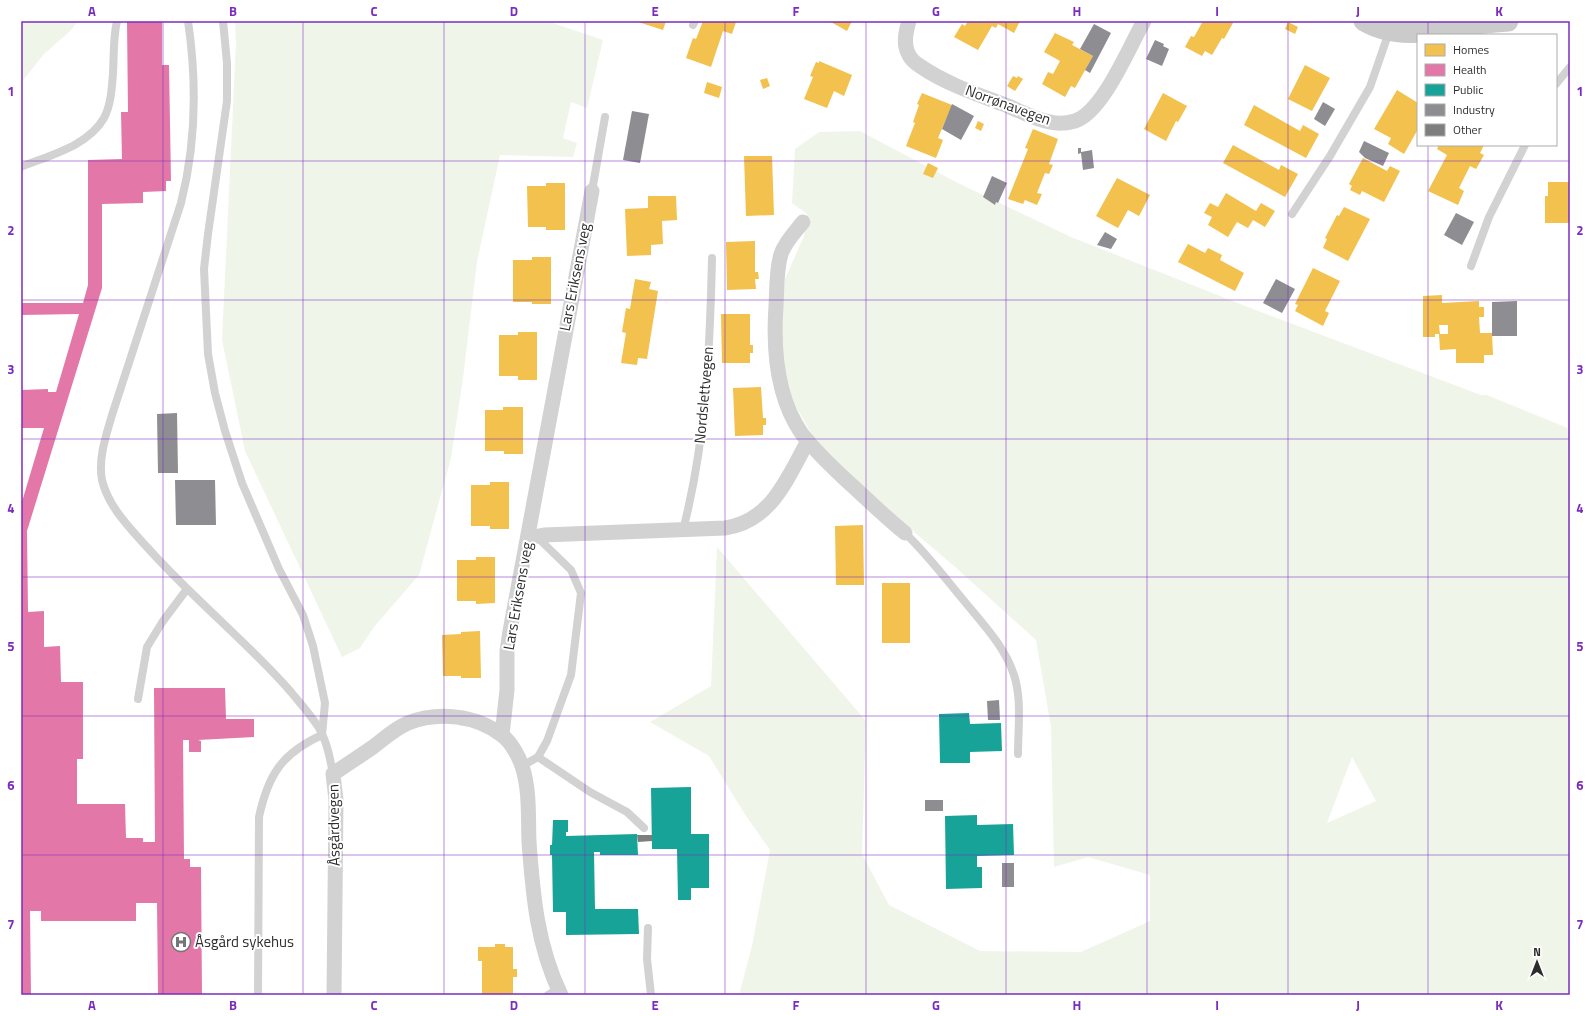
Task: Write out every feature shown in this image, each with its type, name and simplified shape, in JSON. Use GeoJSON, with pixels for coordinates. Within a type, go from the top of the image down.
{"type":"FeatureCollection","features":[{"type":"Feature","properties":{"kind":"street","name":"Norrønavegen"},"geometry":{"type":"LineString","coordinates":[[909,21],[905,45],[908,54],[914,61],[924,68],[955,85],[1042,120],[1061,123],[1074,121],[1087,115],[1098,103],[1113,79],[1144,21]]}},
{"type":"Feature","properties":{"kind":"street"},"geometry":{"type":"LineString","coordinates":[[1364,21],[1374,27],[1401,33],[1428,32],[1468,25],[1508,21]]}},
{"type":"Feature","properties":{"kind":"street","name":"Lars Eriksens veg"},"geometry":{"type":"LineString","coordinates":[[502,735],[507,690],[507,651],[532,537],[536,486],[592,191]]}},
{"type":"Feature","properties":{"kind":"street"},"geometry":{"type":"LineString","coordinates":[[803,222],[789,239],[781,254],[777,282],[775,338],[779,379],[793,417],[808,441],[834,469],[904,533]]}},
{"type":"Feature","properties":{"kind":"street"},"geometry":{"type":"LineString","coordinates":[[532,537],[730,528],[743,524],[755,518],[775,498],[808,441]]}},
{"type":"Feature","properties":{"kind":"street","name":"Åsgårdvegen"},"geometry":{"type":"LineString","coordinates":[[334,995],[336,800],[333,774],[396,729],[420,718],[443,716],[458,717],[487,725],[502,735]]}},
{"type":"Feature","properties":{"kind":"street"},"geometry":{"type":"LineString","coordinates":[[502,735],[511,746],[522,766],[527,790],[532,877],[536,910],[542,944],[556,993]]}},
{"type":"Feature","properties":{"kind":"lane"},"geometry":{"type":"LineString","coordinates":[[21,167],[66,149],[82,140],[95,131],[105,117],[111,95],[117,21]]}},
{"type":"Feature","properties":{"kind":"lane"},"geometry":{"type":"LineString","coordinates":[[188,21],[194,97],[191,156],[187,182],[112,415],[100,464],[103,482],[110,500],[120,516],[187,589],[266,665],[301,704],[319,729],[330,752],[333,774]]}},
{"type":"Feature","properties":{"kind":"lane"},"geometry":{"type":"LineString","coordinates":[[223,21],[227,63],[227,102],[204,269],[208,354],[221,416],[242,483],[276,564],[303,615],[313,646],[325,703],[322,735]]}},
{"type":"Feature","properties":{"kind":"lane"},"geometry":{"type":"LineString","coordinates":[[1292,214],[1330,156],[1370,87],[1389,31]]}},
{"type":"Feature","properties":{"kind":"lane"},"geometry":{"type":"LineString","coordinates":[[1557,83],[1570,67]]}},
{"type":"Feature","properties":{"kind":"lane"},"geometry":{"type":"LineString","coordinates":[[592,191],[605,117]]}},
{"type":"Feature","properties":{"kind":"lane"},"geometry":{"type":"LineString","coordinates":[[1471,266],[1489,218],[1525,146]]}},
{"type":"Feature","properties":{"kind":"lane","name":"Nordslettvegen"},"geometry":{"type":"LineString","coordinates":[[683,530],[691,499],[700,446],[710,323],[712,258]]}},
{"type":"Feature","properties":{"kind":"lane"},"geometry":{"type":"LineString","coordinates":[[904,533],[932,561],[986,627],[1005,655],[1017,686],[1019,705],[1018,754]]}},
{"type":"Feature","properties":{"kind":"lane"},"geometry":{"type":"LineString","coordinates":[[522,766],[538,757],[548,741],[571,675],[581,593],[571,570],[532,537]]}},
{"type":"Feature","properties":{"kind":"lane"},"geometry":{"type":"LineString","coordinates":[[138,699],[147,647],[163,621],[187,589]]}},
{"type":"Feature","properties":{"kind":"lane"},"geometry":{"type":"LineString","coordinates":[[258,995],[259,817],[264,796],[280,765],[288,756],[304,743],[322,735]]}},
{"type":"Feature","properties":{"kind":"lane"},"geometry":{"type":"LineString","coordinates":[[538,757],[590,792],[627,812],[644,828]]}},
{"type":"Feature","properties":{"kind":"lane"},"geometry":{"type":"LineString","coordinates":[[648,928],[648,959],[651,995]]}},
{"type":"Feature","properties":{"kind":"shaded area"},"geometry":{"type":"Polygon","coordinates":[[[21,21],[78,21],[70,31],[43,55],[21,83],[21,21]]]}},
{"type":"Feature","properties":{"kind":"shaded area"},"geometry":{"type":"Polygon","coordinates":[[[235,21],[547,21],[603,40],[587,108],[571,102],[563,138],[577,143],[573,157],[500,155],[477,262],[463,378],[451,458],[419,575],[374,627],[360,648],[342,657],[245,451],[222,340],[236,43],[235,21]]]}},
{"type":"Feature","properties":{"kind":"shaded area"},"geometry":{"type":"Polygon","coordinates":[[[860,131],[958,183],[1071,237],[1253,309],[1481,395],[1487,395],[1570,429],[1570,995],[739,995],[752,946],[770,850],[744,813],[709,756],[650,722],[711,686],[717,547],[866,721],[862,854],[889,905],[980,951],[1081,952],[1150,921],[1150,875],[1088,857],[1054,867],[1051,727],[1036,640],[954,566],[866,491],[815,440],[795,405],[783,372],[780,321],[785,279],[804,236],[807,214],[792,203],[795,149],[819,132],[860,131]],[[1352,757],[1327,823],[1376,801],[1352,757]]]}},
{"type":"Feature","properties":{"kind":"building: Homes"},"geometry":{"type":"Polygon","coordinates":[[[635,21],[666,21],[663,30],[635,21]]]}},
{"type":"Feature","properties":{"kind":"building: Homes"},"geometry":{"type":"Polygon","coordinates":[[[703,21],[736,21],[732,34],[723,31],[711,67],[686,58],[693,38],[696,39],[703,21]]]}},
{"type":"Feature","properties":{"kind":"building: Homes"},"geometry":{"type":"Polygon","coordinates":[[[829,21],[852,21],[847,31],[829,21]]]}},
{"type":"Feature","properties":{"kind":"building: Homes"},"geometry":{"type":"Polygon","coordinates":[[[968,21],[1020,21],[1014,33],[998,24],[996,28],[992,26],[978,50],[954,37],[962,24],[965,26],[968,21]]]}},
{"type":"Feature","properties":{"kind":"building: Homes"},"geometry":{"type":"Polygon","coordinates":[[[1203,21],[1229,21],[1233,23],[1224,39],[1222,38],[1212,55],[1205,51],[1202,56],[1185,47],[1191,36],[1194,37],[1203,21]]]}},
{"type":"Feature","properties":{"kind":"building: Homes"},"geometry":{"type":"Polygon","coordinates":[[[1288,22],[1298,27],[1295,34],[1285,29],[1288,22]]]}},
{"type":"Feature","properties":{"kind":"building: Homes"},"geometry":{"type":"Polygon","coordinates":[[[1055,33],[1074,42],[1072,45],[1093,56],[1075,88],[1071,86],[1065,97],[1042,84],[1048,72],[1053,74],[1060,61],[1044,52],[1055,33]]]}},
{"type":"Feature","properties":{"kind":"building: Homes"},"geometry":{"type":"Polygon","coordinates":[[[819,61],[852,75],[844,96],[834,91],[827,108],[804,99],[813,77],[810,76],[816,62],[819,63],[819,61]]]}},
{"type":"Feature","properties":{"kind":"building: Homes"},"geometry":{"type":"Polygon","coordinates":[[[1305,65],[1330,78],[1312,111],[1288,99],[1305,65]]]}},
{"type":"Feature","properties":{"kind":"building: Homes"},"geometry":{"type":"Polygon","coordinates":[[[1013,76],[1017,78],[1018,76],[1023,79],[1015,91],[1007,86],[1013,76]]]}},
{"type":"Feature","properties":{"kind":"building: Homes"},"geometry":{"type":"Polygon","coordinates":[[[767,78],[770,86],[763,89],[760,80],[767,78]]]}},
{"type":"Feature","properties":{"kind":"building: Homes"},"geometry":{"type":"Polygon","coordinates":[[[707,82],[722,87],[719,98],[704,93],[707,82]]]}},
{"type":"Feature","properties":{"kind":"building: Homes"},"geometry":{"type":"Polygon","coordinates":[[[1397,90],[1417,102],[1417,131],[1404,154],[1388,144],[1391,138],[1374,129],[1397,90]]]}},
{"type":"Feature","properties":{"kind":"building: Homes"},"geometry":{"type":"Polygon","coordinates":[[[922,93],[952,105],[938,138],[943,140],[936,158],[906,146],[915,123],[913,122],[919,105],[917,104],[922,93]]]}},
{"type":"Feature","properties":{"kind":"building: Homes"},"geometry":{"type":"Polygon","coordinates":[[[1163,93],[1187,106],[1178,122],[1176,121],[1166,141],[1144,129],[1163,93]]]}},
{"type":"Feature","properties":{"kind":"building: Homes"},"geometry":{"type":"Polygon","coordinates":[[[1254,105],[1300,131],[1303,125],[1319,134],[1306,158],[1244,125],[1254,105]]]}},
{"type":"Feature","properties":{"kind":"building: Homes"},"geometry":{"type":"Polygon","coordinates":[[[978,121],[984,124],[981,131],[975,128],[978,121]]]}},
{"type":"Feature","properties":{"kind":"building: Homes"},"geometry":{"type":"Polygon","coordinates":[[[1033,129],[1058,139],[1049,164],[1053,165],[1049,174],[1045,173],[1037,193],[1042,194],[1037,205],[1025,200],[1023,204],[1008,199],[1028,149],[1025,148],[1033,129]]]}},
{"type":"Feature","properties":{"kind":"building: Homes"},"geometry":{"type":"Polygon","coordinates":[[[1233,145],[1279,170],[1281,165],[1298,174],[1285,197],[1223,163],[1233,145]]]}},
{"type":"Feature","properties":{"kind":"building: Homes"},"geometry":{"type":"Polygon","coordinates":[[[1438,146],[1484,146],[1480,153],[1484,155],[1476,169],[1470,166],[1459,188],[1464,191],[1458,205],[1428,191],[1447,155],[1437,149],[1438,146]]]}},
{"type":"Feature","properties":{"kind":"building: Homes"},"geometry":{"type":"Polygon","coordinates":[[[744,156],[772,156],[774,215],[746,216],[744,156]]]}},
{"type":"Feature","properties":{"kind":"building: Homes"},"geometry":{"type":"Polygon","coordinates":[[[1363,158],[1387,171],[1390,166],[1400,171],[1384,202],[1362,191],[1360,195],[1350,190],[1352,186],[1349,184],[1363,158]]]}},
{"type":"Feature","properties":{"kind":"building: Homes"},"geometry":{"type":"Polygon","coordinates":[[[928,163],[938,168],[933,178],[923,174],[928,163]]]}},
{"type":"Feature","properties":{"kind":"building: Homes"},"geometry":{"type":"Polygon","coordinates":[[[1117,178],[1150,195],[1139,216],[1128,210],[1118,228],[1096,216],[1117,178]]]}},
{"type":"Feature","properties":{"kind":"building: Homes"},"geometry":{"type":"Polygon","coordinates":[[[1548,182],[1570,182],[1570,223],[1545,223],[1545,196],[1548,196],[1548,182]]]}},
{"type":"Feature","properties":{"kind":"building: Homes"},"geometry":{"type":"Polygon","coordinates":[[[546,183],[565,183],[565,230],[546,230],[546,227],[528,227],[527,186],[546,186],[546,183]]]}},
{"type":"Feature","properties":{"kind":"building: Homes"},"geometry":{"type":"Polygon","coordinates":[[[1226,193],[1256,211],[1261,203],[1275,211],[1265,227],[1253,220],[1248,228],[1237,222],[1228,237],[1208,225],[1212,217],[1204,213],[1210,203],[1218,207],[1226,193]]]}},
{"type":"Feature","properties":{"kind":"building: Homes"},"geometry":{"type":"Polygon","coordinates":[[[648,196],[676,196],[677,220],[662,221],[663,244],[651,245],[651,255],[627,256],[625,209],[648,208],[648,196]]]}},
{"type":"Feature","properties":{"kind":"building: Homes"},"geometry":{"type":"Polygon","coordinates":[[[1344,207],[1370,219],[1348,261],[1323,248],[1327,239],[1325,238],[1337,215],[1339,216],[1344,207]]]}},
{"type":"Feature","properties":{"kind":"building: Homes"},"geometry":{"type":"Polygon","coordinates":[[[755,241],[755,272],[758,272],[759,279],[755,279],[756,289],[727,290],[726,242],[755,241]]]}},
{"type":"Feature","properties":{"kind":"building: Homes"},"geometry":{"type":"Polygon","coordinates":[[[1188,244],[1205,253],[1208,248],[1222,255],[1220,260],[1244,273],[1235,291],[1178,262],[1188,244]]]}},
{"type":"Feature","properties":{"kind":"building: Homes"},"geometry":{"type":"Polygon","coordinates":[[[532,257],[551,257],[551,304],[513,302],[513,260],[532,260],[532,257]]]}},
{"type":"Feature","properties":{"kind":"building: Homes"},"geometry":{"type":"Polygon","coordinates":[[[1313,268],[1340,281],[1325,311],[1329,313],[1323,326],[1295,311],[1298,305],[1295,304],[1313,268]]]}},
{"type":"Feature","properties":{"kind":"building: Homes"},"geometry":{"type":"Polygon","coordinates":[[[635,279],[651,282],[649,289],[658,291],[647,359],[638,358],[637,365],[621,363],[626,333],[622,332],[626,308],[630,309],[635,279]]]}},
{"type":"Feature","properties":{"kind":"building: Homes"},"geometry":{"type":"Polygon","coordinates":[[[1442,295],[1442,303],[1479,301],[1479,307],[1484,307],[1484,317],[1479,317],[1480,333],[1492,333],[1493,355],[1484,355],[1484,363],[1456,363],[1456,349],[1440,350],[1439,334],[1435,334],[1435,337],[1423,337],[1423,296],[1442,295]],[[1439,325],[1440,334],[1448,334],[1448,325],[1439,325]]]}},
{"type":"Feature","properties":{"kind":"building: Homes"},"geometry":{"type":"Polygon","coordinates":[[[721,314],[750,314],[750,345],[753,345],[753,353],[750,353],[750,363],[722,363],[721,314]]]}},
{"type":"Feature","properties":{"kind":"building: Homes"},"geometry":{"type":"Polygon","coordinates":[[[518,332],[537,332],[537,380],[518,380],[518,376],[499,376],[499,335],[518,335],[518,332]]]}},
{"type":"Feature","properties":{"kind":"building: Homes"},"geometry":{"type":"Polygon","coordinates":[[[761,387],[763,418],[766,418],[766,425],[763,425],[763,435],[735,436],[733,388],[761,387]]]}},
{"type":"Feature","properties":{"kind":"building: Homes"},"geometry":{"type":"Polygon","coordinates":[[[503,407],[523,407],[523,454],[504,454],[504,451],[485,451],[485,410],[503,410],[503,407]]]}},
{"type":"Feature","properties":{"kind":"building: Homes"},"geometry":{"type":"Polygon","coordinates":[[[490,482],[509,482],[509,529],[490,529],[490,526],[471,526],[471,485],[490,485],[490,482]]]}},
{"type":"Feature","properties":{"kind":"building: Homes"},"geometry":{"type":"Polygon","coordinates":[[[863,525],[864,585],[836,585],[835,526],[863,525]]]}},
{"type":"Feature","properties":{"kind":"building: Homes"},"geometry":{"type":"Polygon","coordinates":[[[476,557],[495,557],[495,603],[476,604],[476,601],[457,601],[457,560],[476,560],[476,557]]]}},
{"type":"Feature","properties":{"kind":"building: Homes"},"geometry":{"type":"Polygon","coordinates":[[[882,583],[910,583],[910,643],[882,643],[882,583]]]}},
{"type":"Feature","properties":{"kind":"building: Homes"},"geometry":{"type":"Polygon","coordinates":[[[480,631],[481,678],[443,676],[442,635],[480,631]]]}},
{"type":"Feature","properties":{"kind":"building: Homes"},"geometry":{"type":"Polygon","coordinates":[[[495,944],[505,944],[505,947],[513,947],[513,969],[517,969],[517,977],[513,977],[513,995],[482,995],[482,961],[478,961],[478,947],[495,947],[495,944]]]}},
{"type":"Feature","properties":{"kind":"building: Health"},"geometry":{"type":"Polygon","coordinates":[[[127,21],[162,21],[162,65],[169,65],[171,181],[166,181],[166,191],[143,192],[143,203],[102,204],[102,288],[27,531],[28,612],[44,611],[44,647],[60,646],[61,682],[83,682],[83,759],[77,759],[77,804],[125,804],[126,838],[143,838],[143,842],[155,842],[154,688],[225,688],[226,719],[254,719],[254,737],[198,740],[201,741],[201,752],[189,752],[189,740],[183,740],[184,859],[190,859],[190,867],[201,867],[202,995],[158,995],[157,903],[136,903],[136,921],[41,921],[41,911],[30,911],[31,995],[21,995],[21,505],[44,428],[21,428],[21,390],[48,389],[48,392],[56,392],[79,314],[21,315],[21,303],[83,303],[88,285],[88,160],[122,159],[121,112],[128,112],[127,21]]]}},
{"type":"Feature","properties":{"kind":"building: Public"},"geometry":{"type":"Polygon","coordinates":[[[969,713],[970,724],[1001,723],[1002,751],[970,752],[970,763],[940,763],[939,714],[969,713]]]}},
{"type":"Feature","properties":{"kind":"building: Public"},"geometry":{"type":"Polygon","coordinates":[[[691,787],[691,834],[709,834],[709,888],[691,888],[691,900],[678,900],[677,849],[652,849],[651,788],[691,787]]]}},
{"type":"Feature","properties":{"kind":"building: Public"},"geometry":{"type":"Polygon","coordinates":[[[977,815],[977,825],[1013,824],[1014,855],[977,856],[977,867],[982,867],[982,888],[946,889],[945,816],[977,815]]]}},
{"type":"Feature","properties":{"kind":"building: Public"},"geometry":{"type":"Polygon","coordinates":[[[553,820],[568,820],[568,832],[566,832],[566,836],[637,834],[638,855],[600,855],[600,852],[594,852],[595,909],[638,909],[639,934],[566,935],[566,912],[553,912],[552,855],[550,855],[550,845],[552,845],[553,820]]]}},
{"type":"Feature","properties":{"kind":"building: Industry"},"geometry":{"type":"Polygon","coordinates":[[[1094,24],[1111,33],[1090,73],[1085,70],[1093,56],[1080,49],[1094,24]]]}},
{"type":"Feature","properties":{"kind":"building: Industry"},"geometry":{"type":"Polygon","coordinates":[[[1155,40],[1164,44],[1163,46],[1169,49],[1162,66],[1146,59],[1155,40]]]}},
{"type":"Feature","properties":{"kind":"building: Industry"},"geometry":{"type":"Polygon","coordinates":[[[1323,102],[1335,109],[1325,126],[1314,119],[1323,102]]]}},
{"type":"Feature","properties":{"kind":"building: Industry"},"geometry":{"type":"Polygon","coordinates":[[[952,104],[974,116],[961,140],[942,129],[952,104]]]}},
{"type":"Feature","properties":{"kind":"building: Industry"},"geometry":{"type":"Polygon","coordinates":[[[632,111],[649,114],[640,163],[623,160],[632,111]]]}},
{"type":"Feature","properties":{"kind":"building: Industry"},"geometry":{"type":"Polygon","coordinates":[[[1364,141],[1389,153],[1383,166],[1365,158],[1359,152],[1364,141]]]}},
{"type":"Feature","properties":{"kind":"building: Industry"},"geometry":{"type":"Polygon","coordinates":[[[1078,148],[1081,148],[1081,152],[1092,150],[1094,168],[1083,170],[1081,153],[1078,154],[1078,148]]]}},
{"type":"Feature","properties":{"kind":"building: Industry"},"geometry":{"type":"Polygon","coordinates":[[[992,176],[1007,183],[998,203],[996,202],[995,205],[983,197],[992,176]]]}},
{"type":"Feature","properties":{"kind":"building: Industry"},"geometry":{"type":"Polygon","coordinates":[[[1456,213],[1474,222],[1462,245],[1444,235],[1456,213]]]}},
{"type":"Feature","properties":{"kind":"building: Industry"},"geometry":{"type":"Polygon","coordinates":[[[1105,232],[1117,239],[1111,249],[1097,245],[1105,232]]]}},
{"type":"Feature","properties":{"kind":"building: Industry"},"geometry":{"type":"Polygon","coordinates":[[[1276,279],[1295,289],[1282,313],[1263,303],[1276,279]]]}},
{"type":"Feature","properties":{"kind":"building: Industry"},"geometry":{"type":"Polygon","coordinates":[[[1517,301],[1517,336],[1492,336],[1492,302],[1517,301]]]}},
{"type":"Feature","properties":{"kind":"building: Industry"},"geometry":{"type":"Polygon","coordinates":[[[177,413],[178,473],[158,473],[157,414],[177,413]]]}},
{"type":"Feature","properties":{"kind":"building: Industry"},"geometry":{"type":"Polygon","coordinates":[[[175,480],[215,480],[216,525],[176,525],[175,480]]]}},
{"type":"Feature","properties":{"kind":"building: Industry"},"geometry":{"type":"Polygon","coordinates":[[[999,700],[1000,720],[988,720],[987,701],[999,700]]]}},
{"type":"Feature","properties":{"kind":"building: Industry"},"geometry":{"type":"Polygon","coordinates":[[[925,800],[943,800],[943,811],[925,811],[925,800]]]}},
{"type":"Feature","properties":{"kind":"building: Industry"},"geometry":{"type":"Polygon","coordinates":[[[1002,863],[1014,863],[1014,887],[1002,887],[1002,863]]]}},
{"type":"Feature","properties":{"kind":"building: Other"},"geometry":{"type":"Polygon","coordinates":[[[637,835],[652,835],[652,841],[638,842],[637,835]]]}},
{"type":"Feature","properties":{"kind":"place","name":"Åsgård sykehus"},"geometry":{"type":"Point","coordinates":[181,942]}}]}
